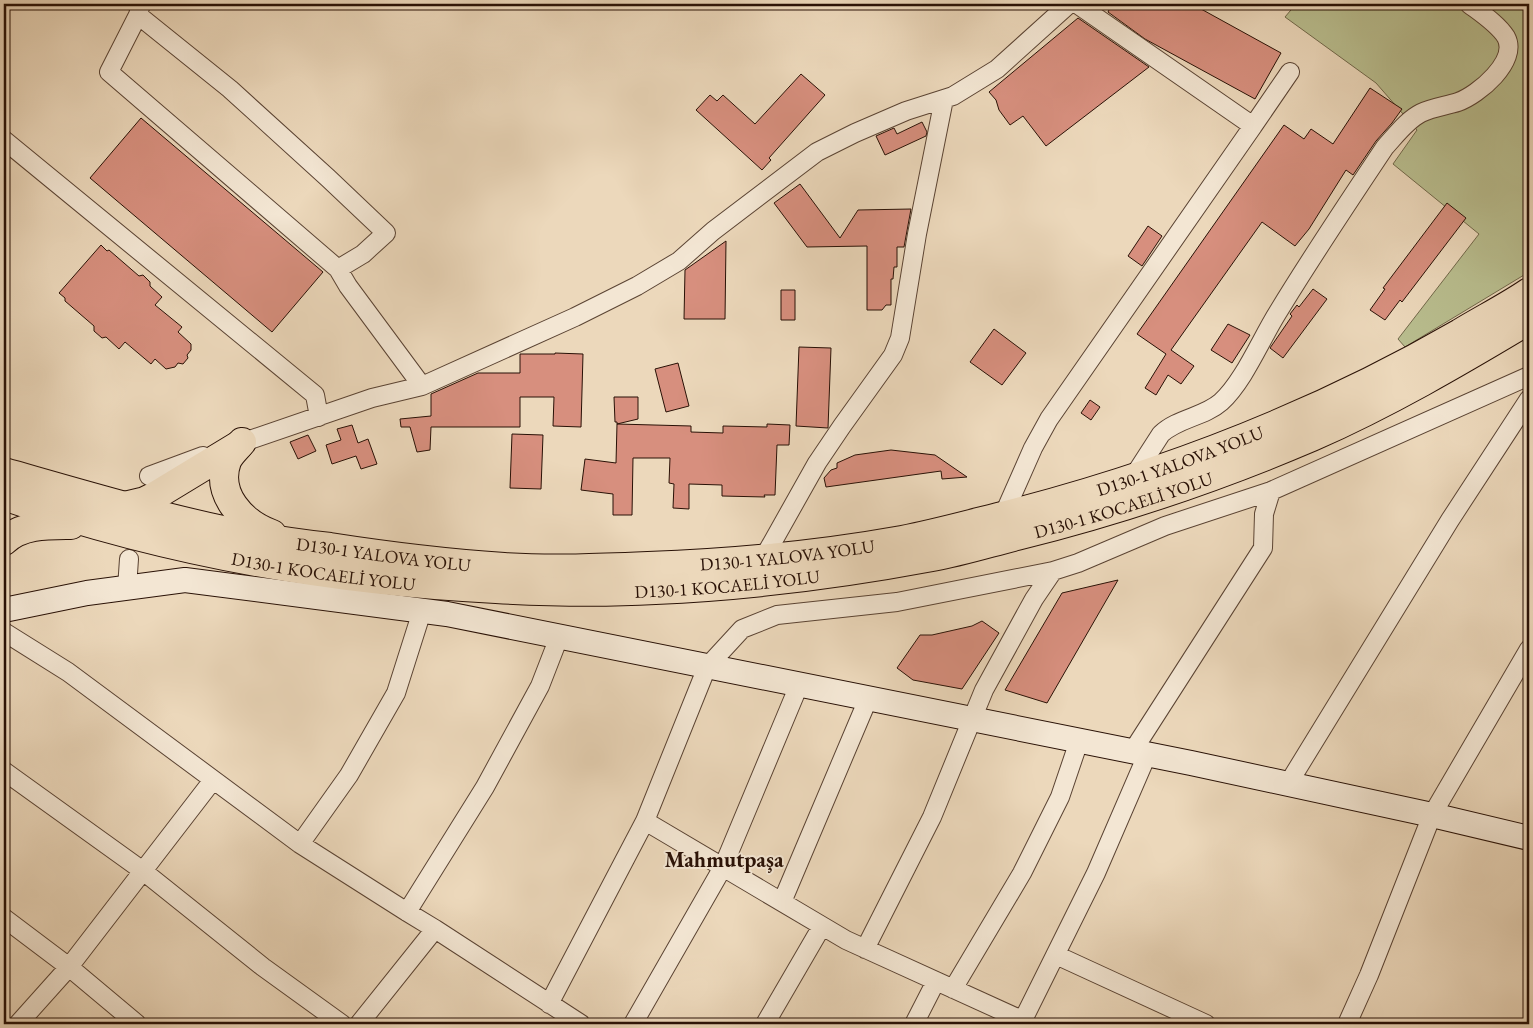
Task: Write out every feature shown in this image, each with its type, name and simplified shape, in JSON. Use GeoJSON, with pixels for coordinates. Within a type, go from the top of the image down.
{"type":"FeatureCollection","features":[{"type":"Feature","properties":{"kind":"highway","name":"D130-1 YALOVA YOLU"},"geometry":{"type":"LineString","coordinates":[[4,472],[124,506],[230,532],[444,562],[540,568],[693,564],[763,559],[898,540],[947,531],[1079,496],[1223,448],[1285,422],[1417,358],[1529,292]]}},
{"type":"Feature","properties":{"kind":"highway","name":"D130-1 KOCAELİ YOLU"},"geometry":{"type":"LineString","coordinates":[[4,496],[92,525],[185,548],[314,572],[384,581],[535,591],[657,590],[752,583],[935,556],[1123,507],[1230,471],[1362,414],[1419,384],[1529,320]]}},
{"type":"Feature","properties":{"kind":"highway"},"geometry":{"type":"LineString","coordinates":[[124,506],[145,501],[155,496],[242,442]]}},
{"type":"Feature","properties":{"kind":"highway"},"geometry":{"type":"LineString","coordinates":[[242,442],[228,460],[224,483],[228,498],[248,521],[263,530],[299,543]]}},
{"type":"Feature","properties":{"kind":"highway"},"geometry":{"type":"LineString","coordinates":[[4,541],[9,536],[36,526],[92,525]]}},
{"type":"Feature","properties":{"kind":"main road"},"geometry":{"type":"LineString","coordinates":[[4,610],[87,593],[185,580],[448,614],[1140,753],[1432,814],[1529,838]]}},
{"type":"Feature","properties":{"kind":"street"},"geometry":{"type":"LineString","coordinates":[[149,476],[372,398],[422,386],[575,317],[637,286],[678,261],[720,226],[817,152],[855,133],[906,112],[953,96],[997,69],[1069,4]]}},
{"type":"Feature","properties":{"kind":"street"},"geometry":{"type":"LineString","coordinates":[[1077,4],[1253,126]]}},
{"type":"Feature","properties":{"kind":"street"},"geometry":{"type":"LineString","coordinates":[[1132,479],[1161,434],[1167,428],[1210,409],[1222,401],[1237,382],[1283,304],[1391,140],[1402,128],[1420,114],[1434,107],[1458,102],[1475,93],[1488,82],[1504,62],[1509,48],[1506,38],[1485,15],[1469,4]]}},
{"type":"Feature","properties":{"kind":"street"},"geometry":{"type":"LineString","coordinates":[[338,270],[363,254],[386,233],[328,178],[140,9],[109,72],[338,270],[422,386]]}},
{"type":"Feature","properties":{"kind":"street"},"geometry":{"type":"LineString","coordinates":[[1003,516],[1033,448],[1049,419],[1290,72]]}},
{"type":"Feature","properties":{"kind":"street"},"geometry":{"type":"LineString","coordinates":[[763,559],[817,463],[893,355],[900,338],[916,234],[944,99]]}},
{"type":"Feature","properties":{"kind":"street"},"geometry":{"type":"LineString","coordinates":[[4,140],[315,395],[319,417]]}},
{"type":"Feature","properties":{"kind":"street"},"geometry":{"type":"LineString","coordinates":[[550,1004],[645,821],[707,667],[742,628],[777,615],[897,602],[1053,571],[1078,563],[1165,526],[1271,491],[1529,376]]}},
{"type":"Feature","properties":{"kind":"street"},"geometry":{"type":"LineString","coordinates":[[1288,784],[1450,520],[1529,399]]}},
{"type":"Feature","properties":{"kind":"street"},"geometry":{"type":"LineString","coordinates":[[645,821],[846,940],[1022,1023],[1096,873],[1140,753],[1263,548],[1264,514],[1271,491]]}},
{"type":"Feature","properties":{"kind":"street"},"geometry":{"type":"LineString","coordinates":[[127,588],[129,559]]}},
{"type":"Feature","properties":{"kind":"street"},"geometry":{"type":"LineString","coordinates":[[865,949],[932,817],[989,682],[1034,599],[1053,571]]}},
{"type":"Feature","properties":{"kind":"street"},"geometry":{"type":"LineString","coordinates":[[300,844],[349,775],[396,692],[422,611]]}},
{"type":"Feature","properties":{"kind":"street"},"geometry":{"type":"LineString","coordinates":[[4,632],[68,672],[300,844],[436,929],[581,1024]]}},
{"type":"Feature","properties":{"kind":"street"},"geometry":{"type":"LineString","coordinates":[[406,912],[485,788],[540,686],[559,637]]}},
{"type":"Feature","properties":{"kind":"street"},"geometry":{"type":"LineString","coordinates":[[1347,1024],[1369,975],[1432,814],[1529,649]]}},
{"type":"Feature","properties":{"kind":"street"},"geometry":{"type":"LineString","coordinates":[[632,1024],[723,867],[799,686]]}},
{"type":"Feature","properties":{"kind":"street"},"geometry":{"type":"LineString","coordinates":[[782,902],[868,699]]}},
{"type":"Feature","properties":{"kind":"street"},"geometry":{"type":"LineString","coordinates":[[953,989],[1022,873],[1060,797],[1079,741]]}},
{"type":"Feature","properties":{"kind":"street"},"geometry":{"type":"LineString","coordinates":[[4,771],[143,871],[263,967],[342,1024]]}},
{"type":"Feature","properties":{"kind":"street"},"geometry":{"type":"LineString","coordinates":[[18,1024],[69,967],[213,780]]}},
{"type":"Feature","properties":{"kind":"street"},"geometry":{"type":"LineString","coordinates":[[4,918],[69,967],[137,1024]]}},
{"type":"Feature","properties":{"kind":"street"},"geometry":{"type":"LineString","coordinates":[[765,1024],[822,926]]}},
{"type":"Feature","properties":{"kind":"street"},"geometry":{"type":"LineString","coordinates":[[359,1024],[436,929]]}},
{"type":"Feature","properties":{"kind":"street"},"geometry":{"type":"LineString","coordinates":[[1056,955],[1206,1024]]}},
{"type":"Feature","properties":{"kind":"street"},"geometry":{"type":"LineString","coordinates":[[914,1024],[936,981]]}},
{"type":"Feature","properties":{"kind":"green space"},"geometry":{"type":"Polygon","coordinates":[[[1296,4],[1529,4],[1529,272],[1405,347],[1398,339],[1479,234],[1393,164],[1417,130],[1376,83],[1285,17],[1296,4]]]}},
{"type":"Feature","properties":{"kind":"building"},"geometry":{"type":"Polygon","coordinates":[[[1112,4],[1192,4],[1281,53],[1255,99],[1145,39],[1108,12],[1112,4]]]}},
{"type":"Feature","properties":{"kind":"building"},"geometry":{"type":"Polygon","coordinates":[[[1078,18],[1149,67],[1046,146],[1023,116],[1010,125],[999,110],[996,100],[989,92],[1078,18]]]}},
{"type":"Feature","properties":{"kind":"building"},"geometry":{"type":"Polygon","coordinates":[[[801,74],[825,95],[769,158],[771,160],[762,170],[696,110],[710,95],[717,101],[723,95],[755,124],[801,74]]]}},
{"type":"Feature","properties":{"kind":"building"},"geometry":{"type":"Polygon","coordinates":[[[1370,88],[1402,109],[1376,141],[1353,175],[1346,170],[1309,229],[1295,246],[1262,222],[1171,350],[1194,366],[1181,384],[1168,375],[1156,395],[1145,388],[1166,354],[1137,334],[1284,125],[1304,139],[1311,129],[1333,144],[1370,88]]]}},
{"type":"Feature","properties":{"kind":"building"},"geometry":{"type":"Polygon","coordinates":[[[141,118],[323,272],[272,332],[90,178],[141,118]]]}},
{"type":"Feature","properties":{"kind":"building"},"geometry":{"type":"Polygon","coordinates":[[[922,122],[927,132],[926,136],[885,155],[876,136],[894,128],[897,134],[922,122]]]}},
{"type":"Feature","properties":{"kind":"building"},"geometry":{"type":"Polygon","coordinates":[[[800,184],[840,238],[858,210],[911,209],[904,247],[897,247],[897,267],[894,267],[893,279],[891,279],[891,305],[886,305],[882,310],[867,310],[867,246],[807,247],[774,203],[800,184]]]}},
{"type":"Feature","properties":{"kind":"building"},"geometry":{"type":"Polygon","coordinates":[[[1447,203],[1466,218],[1402,302],[1400,300],[1385,320],[1370,310],[1385,289],[1383,288],[1447,203]]]}},
{"type":"Feature","properties":{"kind":"building"},"geometry":{"type":"Polygon","coordinates":[[[1148,226],[1162,236],[1142,266],[1128,256],[1148,226]]]}},
{"type":"Feature","properties":{"kind":"building"},"geometry":{"type":"Polygon","coordinates":[[[726,241],[725,319],[684,319],[685,270],[726,241]]]}},
{"type":"Feature","properties":{"kind":"building"},"geometry":{"type":"Polygon","coordinates":[[[101,245],[139,276],[143,275],[150,282],[150,286],[162,297],[155,305],[182,327],[178,332],[191,344],[191,350],[187,355],[188,358],[183,364],[178,363],[175,367],[166,369],[155,359],[151,364],[125,342],[119,349],[106,337],[102,338],[94,331],[94,326],[65,301],[65,298],[59,293],[101,245]]]}},
{"type":"Feature","properties":{"kind":"building"},"geometry":{"type":"Polygon","coordinates":[[[1313,289],[1327,299],[1283,358],[1270,348],[1292,316],[1290,314],[1297,305],[1299,307],[1313,289]]]}},
{"type":"Feature","properties":{"kind":"building"},"geometry":{"type":"Polygon","coordinates":[[[781,290],[795,290],[795,320],[781,320],[781,290]]]}},
{"type":"Feature","properties":{"kind":"building"},"geometry":{"type":"Polygon","coordinates":[[[1228,324],[1250,335],[1232,363],[1211,350],[1228,324]]]}},
{"type":"Feature","properties":{"kind":"building"},"geometry":{"type":"Polygon","coordinates":[[[994,329],[1026,353],[1002,385],[970,362],[994,329]]]}},
{"type":"Feature","properties":{"kind":"building"},"geometry":{"type":"Polygon","coordinates":[[[799,347],[831,348],[828,428],[796,426],[799,347]]]}},
{"type":"Feature","properties":{"kind":"building"},"geometry":{"type":"Polygon","coordinates":[[[520,354],[583,354],[581,427],[553,426],[554,397],[520,397],[520,427],[431,427],[430,450],[417,452],[410,427],[401,427],[400,419],[431,416],[431,394],[478,373],[520,373],[520,354]]]}},
{"type":"Feature","properties":{"kind":"building"},"geometry":{"type":"Polygon","coordinates":[[[678,363],[689,406],[666,412],[655,369],[678,363]]]}},
{"type":"Feature","properties":{"kind":"building"},"geometry":{"type":"Polygon","coordinates":[[[614,397],[638,397],[638,419],[617,424],[615,422],[614,397]]]}},
{"type":"Feature","properties":{"kind":"building"},"geometry":{"type":"Polygon","coordinates":[[[1090,400],[1100,407],[1091,420],[1081,413],[1090,400]]]}},
{"type":"Feature","properties":{"kind":"building"},"geometry":{"type":"Polygon","coordinates":[[[617,424],[691,426],[691,432],[723,433],[723,426],[767,427],[767,424],[790,425],[789,445],[777,445],[775,495],[764,495],[765,497],[722,496],[722,485],[689,484],[689,509],[673,508],[674,484],[669,483],[670,458],[633,458],[632,515],[613,515],[613,494],[581,490],[585,459],[616,463],[617,424]]]}},
{"type":"Feature","properties":{"kind":"building"},"geometry":{"type":"Polygon","coordinates":[[[352,425],[358,443],[368,439],[377,464],[361,469],[356,456],[332,464],[326,445],[341,440],[337,429],[352,425]]]}},
{"type":"Feature","properties":{"kind":"building"},"geometry":{"type":"Polygon","coordinates":[[[512,434],[543,435],[541,489],[510,488],[512,434]]]}},
{"type":"Feature","properties":{"kind":"building"},"geometry":{"type":"Polygon","coordinates":[[[308,435],[316,451],[298,459],[290,442],[308,435]]]}},
{"type":"Feature","properties":{"kind":"building"},"geometry":{"type":"Polygon","coordinates":[[[891,450],[935,455],[967,477],[942,479],[941,471],[826,487],[824,478],[831,470],[837,468],[837,463],[855,455],[891,450]]]}},
{"type":"Feature","properties":{"kind":"building"},"geometry":{"type":"Polygon","coordinates":[[[1118,580],[1047,703],[1005,690],[1062,593],[1118,580]]]}},
{"type":"Feature","properties":{"kind":"building"},"geometry":{"type":"Polygon","coordinates":[[[982,621],[999,633],[962,689],[913,680],[897,668],[920,635],[932,635],[972,626],[982,621]]]}},
{"type":"Feature","properties":{"kind":"district","name":"Mahmutpaşa"},"geometry":{"type":"Point","coordinates":[724,859]}}]}
